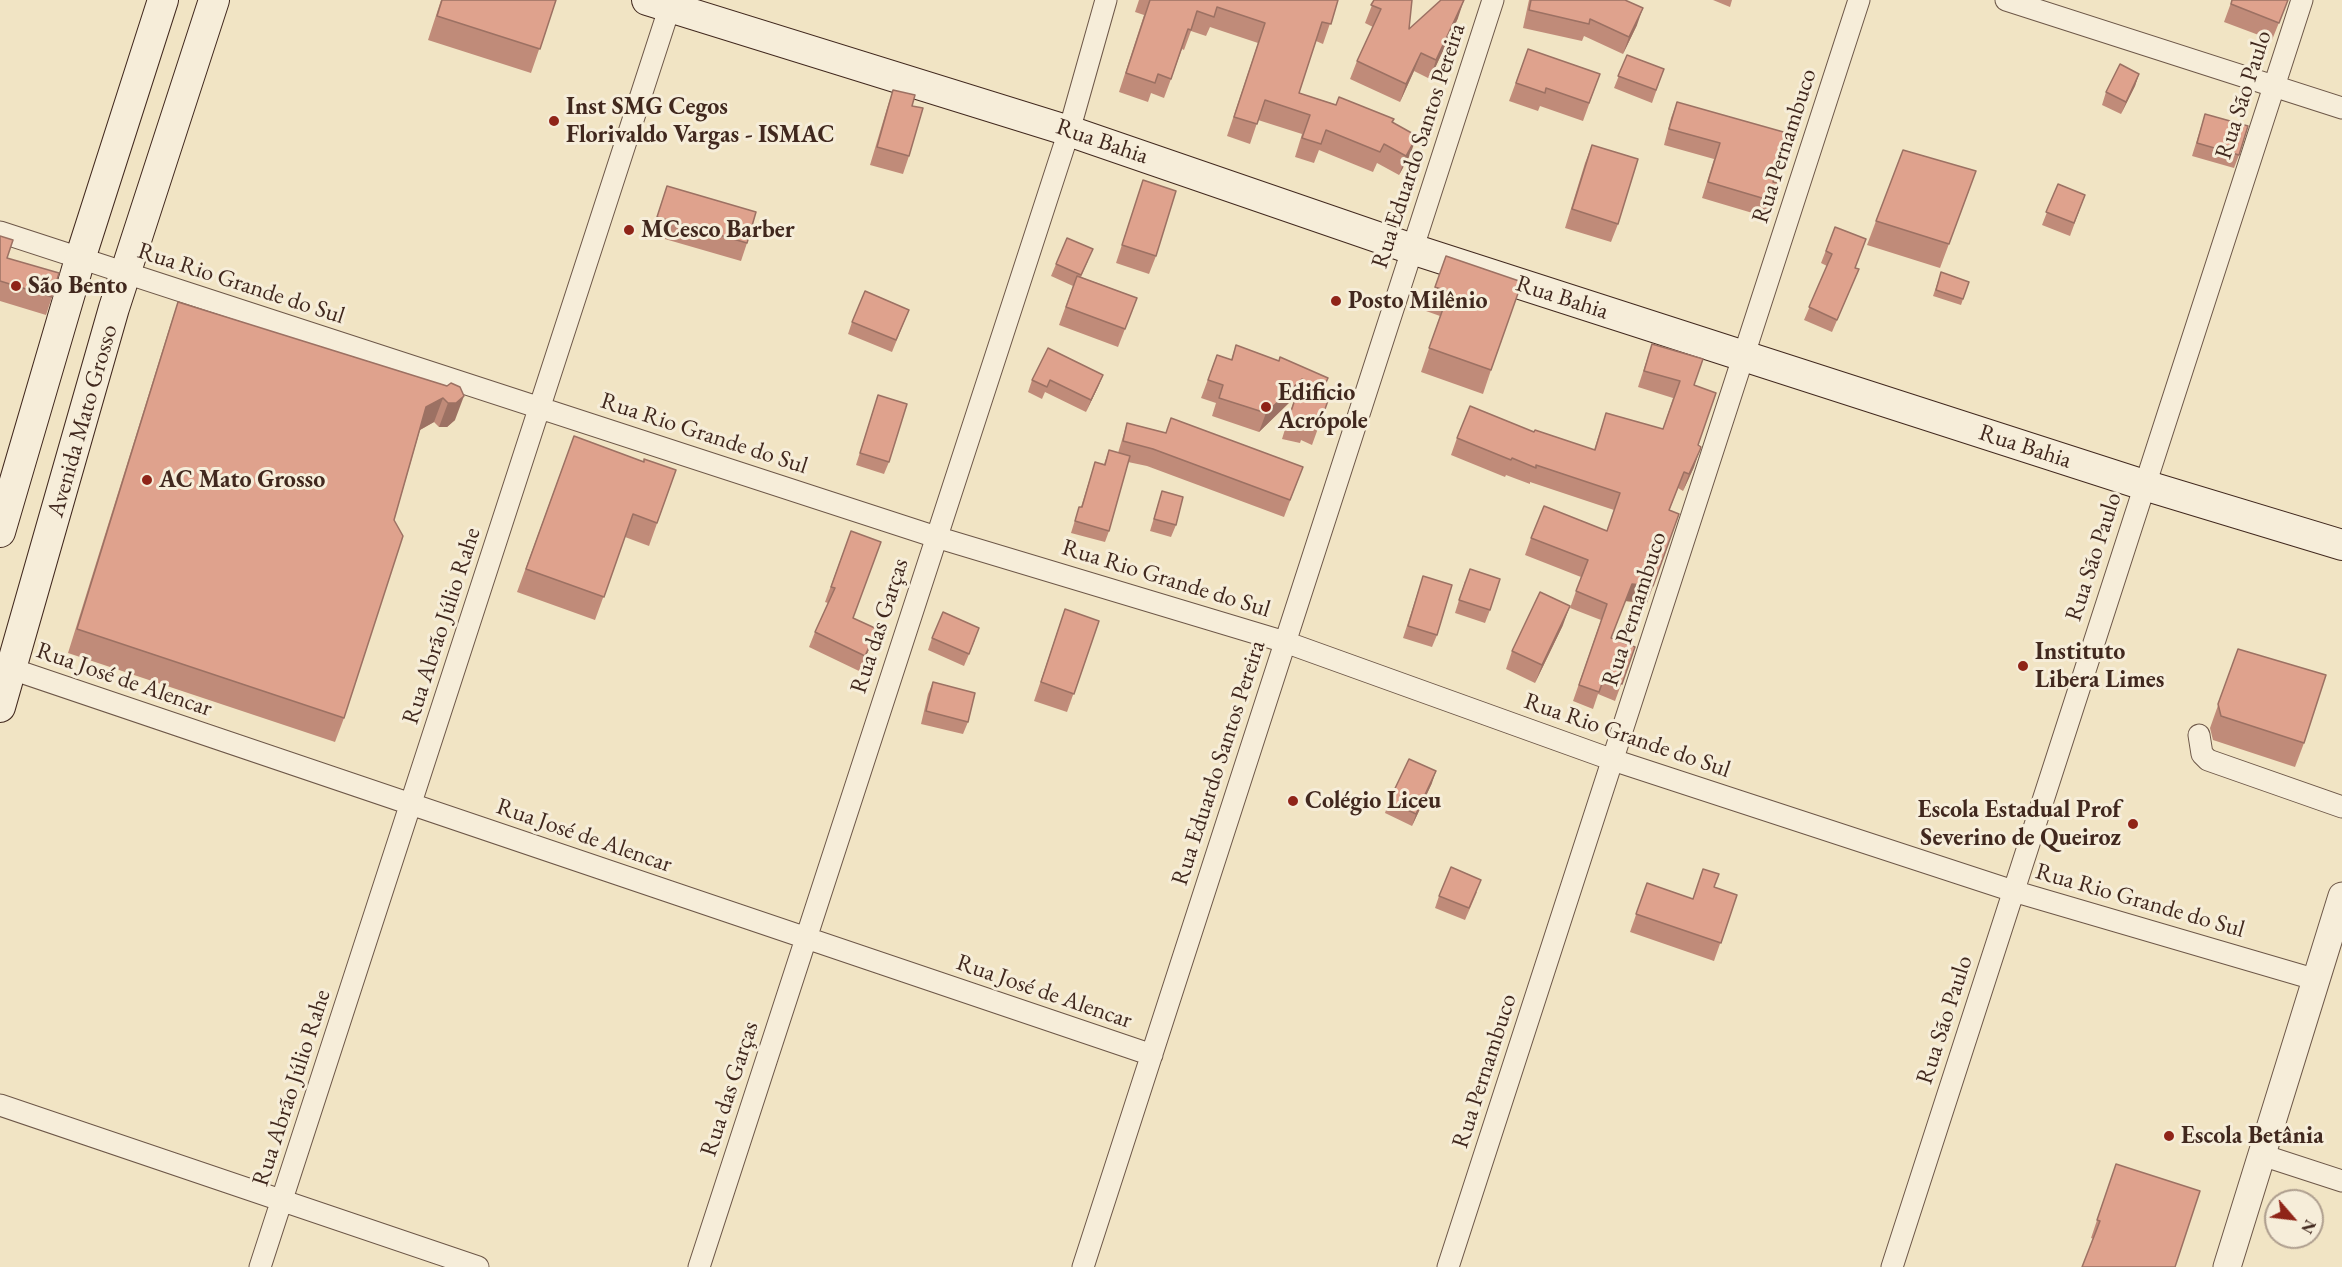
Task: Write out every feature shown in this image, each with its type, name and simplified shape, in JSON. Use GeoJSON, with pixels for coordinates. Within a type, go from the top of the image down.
{"type":"FeatureCollection","features":[{"type":"Feature","properties":{"kind":"main road","name":"Avenida Mato Grosso"},"geometry":{"type":"LineString","coordinates":[[0,532],[80,259],[163,0]]}},
{"type":"Feature","properties":{"kind":"main road","name":"Avenida Mato Grosso"},"geometry":{"type":"LineString","coordinates":[[0,707],[6,667],[126,274],[214,0]]}},
{"type":"Feature","properties":{"kind":"main road","name":"Rua Bahia"},"geometry":{"type":"LineString","coordinates":[[663,2],[1069,131],[1412,249],[2144,485],[2342,545]]}},
{"type":"Feature","properties":{"kind":"street","name":"Rua das Garças"},"geometry":{"type":"LineString","coordinates":[[699,1267],[1069,131],[1106,0]]}},
{"type":"Feature","properties":{"kind":"street","name":"Rua Eduardo Santos Pereira"},"geometry":{"type":"LineString","coordinates":[[1083,1267],[1492,0]]}},
{"type":"Feature","properties":{"kind":"street","name":"Rua Pernambuco"},"geometry":{"type":"LineString","coordinates":[[1448,1267],[1859,0]]}},
{"type":"Feature","properties":{"kind":"street"},"geometry":{"type":"LineString","coordinates":[[2006,0],[2342,108]]}},
{"type":"Feature","properties":{"kind":"street","name":"Rua São Paulo"},"geometry":{"type":"LineString","coordinates":[[1892,1267],[2302,0]]}},
{"type":"Feature","properties":{"kind":"street","name":"Rua Abrão Júlio Rahe"},"geometry":{"type":"LineString","coordinates":[[260,1267],[539,407],[663,2]]}},
{"type":"Feature","properties":{"kind":"street","name":"Rua Rio Grande do Sul"},"geometry":{"type":"LineString","coordinates":[[0,232],[936,537],[1285,642],[1612,760],[2013,891],[2317,980]]}},
{"type":"Feature","properties":{"kind":"street","name":"Rua José de Alencar"},"geometry":{"type":"LineString","coordinates":[[6,667],[1152,1055]]}},
{"type":"Feature","properties":{"kind":"street"},"geometry":{"type":"LineString","coordinates":[[2199,735],[2202,754],[2208,760],[2342,807]]}},
{"type":"Feature","properties":{"kind":"street"},"geometry":{"type":"LineString","coordinates":[[2227,1267],[2317,980],[2337,931],[2342,896]]}},
{"type":"Feature","properties":{"kind":"street"},"geometry":{"type":"LineString","coordinates":[[0,1105],[478,1267]]}},
{"type":"Feature","properties":{"kind":"street"},"geometry":{"type":"LineString","coordinates":[[2262,1155],[2342,1180]]}},
{"type":"Feature","properties":{"kind":"building"},"geometry":{"type":"Polygon","coordinates":[[[442,0],[556,0],[540,49],[437,16],[442,0]]]}},
{"type":"Feature","properties":{"kind":"building"},"geometry":{"type":"Polygon","coordinates":[[[1150,0],[1338,0],[1331,24],[1322,22],[1299,93],[1336,105],[1339,97],[1394,119],[1392,122],[1417,136],[1406,156],[1384,144],[1380,152],[1326,130],[1321,144],[1302,138],[1310,115],[1265,100],[1257,124],[1234,117],[1265,23],[1217,7],[1214,17],[1197,11],[1191,30],[1188,29],[1171,79],[1158,74],[1155,83],[1126,73],[1150,0]]]}},
{"type":"Feature","properties":{"kind":"building"},"geometry":{"type":"Polygon","coordinates":[[[1374,0],[1412,0],[1409,29],[1441,0],[1464,0],[1436,60],[1421,53],[1406,84],[1357,61],[1381,9],[1371,5],[1374,0]]]}},
{"type":"Feature","properties":{"kind":"building"},"geometry":{"type":"Polygon","coordinates":[[[1531,0],[1625,0],[1643,8],[1629,37],[1590,19],[1589,24],[1529,10],[1531,0]]]}},
{"type":"Feature","properties":{"kind":"building"},"geometry":{"type":"Polygon","coordinates":[[[2232,0],[2288,0],[2279,23],[2231,4],[2232,0]]]}},
{"type":"Feature","properties":{"kind":"building"},"geometry":{"type":"Polygon","coordinates":[[[1528,49],[1600,74],[1589,103],[1546,88],[1545,93],[1516,83],[1528,49]]]}},
{"type":"Feature","properties":{"kind":"building"},"geometry":{"type":"Polygon","coordinates":[[[1627,55],[1664,69],[1656,90],[1618,76],[1627,55]]]}},
{"type":"Feature","properties":{"kind":"building"},"geometry":{"type":"Polygon","coordinates":[[[2120,64],[2139,74],[2126,102],[2106,92],[2120,64]]]}},
{"type":"Feature","properties":{"kind":"building"},"geometry":{"type":"Polygon","coordinates":[[[893,90],[915,95],[912,106],[923,108],[909,156],[877,147],[893,90]]]}},
{"type":"Feature","properties":{"kind":"building"},"geometry":{"type":"Polygon","coordinates":[[[1677,102],[1787,133],[1773,182],[1777,183],[1772,201],[1708,182],[1720,143],[1669,129],[1677,102]]]}},
{"type":"Feature","properties":{"kind":"building"},"geometry":{"type":"Polygon","coordinates":[[[2205,114],[2248,126],[2239,155],[2197,143],[2205,114]]]}},
{"type":"Feature","properties":{"kind":"building"},"geometry":{"type":"Polygon","coordinates":[[[1592,145],[1638,159],[1618,224],[1572,209],[1592,145]]]}},
{"type":"Feature","properties":{"kind":"building"},"geometry":{"type":"Polygon","coordinates":[[[1903,150],[1976,171],[1949,244],[1876,221],[1903,150]]]}},
{"type":"Feature","properties":{"kind":"building"},"geometry":{"type":"Polygon","coordinates":[[[1143,180],[1176,191],[1156,256],[1122,245],[1143,180]]]}},
{"type":"Feature","properties":{"kind":"building"},"geometry":{"type":"Polygon","coordinates":[[[2058,184],[2085,195],[2074,223],[2046,212],[2058,184]]]}},
{"type":"Feature","properties":{"kind":"building"},"geometry":{"type":"Polygon","coordinates":[[[667,186],[756,212],[747,243],[657,217],[667,186]]]}},
{"type":"Feature","properties":{"kind":"building"},"geometry":{"type":"Polygon","coordinates":[[[1835,227],[1866,239],[1855,268],[1859,269],[1837,320],[1809,307],[1832,254],[1826,251],[1835,227]]]}},
{"type":"Feature","properties":{"kind":"building"},"geometry":{"type":"Polygon","coordinates":[[[0,236],[13,240],[7,258],[59,273],[52,297],[0,281],[0,236]]]}},
{"type":"Feature","properties":{"kind":"building"},"geometry":{"type":"Polygon","coordinates":[[[1067,238],[1093,249],[1081,275],[1056,264],[1067,238]]]}},
{"type":"Feature","properties":{"kind":"building"},"geometry":{"type":"Polygon","coordinates":[[[1446,256],[1522,282],[1491,370],[1429,348],[1449,292],[1435,287],[1446,256]]]}},
{"type":"Feature","properties":{"kind":"building"},"geometry":{"type":"Polygon","coordinates":[[[1941,272],[1969,282],[1963,299],[1936,290],[1941,272]]]}},
{"type":"Feature","properties":{"kind":"building"},"geometry":{"type":"Polygon","coordinates":[[[1077,276],[1137,298],[1125,329],[1066,307],[1077,276]]]}},
{"type":"Feature","properties":{"kind":"building"},"geometry":{"type":"Polygon","coordinates":[[[865,291],[909,310],[896,340],[852,322],[865,291]]]}},
{"type":"Feature","properties":{"kind":"building"},"geometry":{"type":"Polygon","coordinates":[[[178,302],[447,386],[451,383],[460,387],[464,396],[456,403],[448,403],[443,398],[426,407],[394,520],[403,536],[344,718],[77,629],[178,302]]]}},
{"type":"Feature","properties":{"kind":"building"},"geometry":{"type":"Polygon","coordinates":[[[1652,344],[1703,359],[1694,385],[1716,393],[1698,445],[1701,447],[1700,450],[1689,474],[1684,472],[1669,510],[1679,514],[1653,586],[1632,584],[1611,638],[1635,647],[1622,684],[1604,678],[1599,692],[1579,685],[1607,604],[1576,591],[1588,560],[1531,538],[1544,506],[1607,531],[1620,493],[1536,465],[1536,468],[1512,458],[1511,460],[1457,438],[1470,406],[1534,432],[1535,430],[1595,450],[1606,413],[1663,429],[1680,381],[1644,371],[1652,344]]]}},
{"type":"Feature","properties":{"kind":"building"},"geometry":{"type":"Polygon","coordinates":[[[1236,345],[1279,361],[1280,357],[1328,378],[1322,391],[1330,395],[1319,426],[1308,422],[1306,425],[1288,420],[1302,379],[1266,413],[1219,398],[1223,385],[1208,380],[1217,355],[1232,360],[1236,345]]]}},
{"type":"Feature","properties":{"kind":"building"},"geometry":{"type":"Polygon","coordinates":[[[1048,348],[1103,375],[1091,400],[1050,380],[1047,387],[1032,380],[1048,348]]]}},
{"type":"Feature","properties":{"kind":"building"},"geometry":{"type":"Polygon","coordinates":[[[878,395],[907,404],[889,462],[860,453],[878,395]]]}},
{"type":"Feature","properties":{"kind":"building"},"geometry":{"type":"Polygon","coordinates":[[[1171,418],[1303,467],[1290,500],[1153,449],[1123,441],[1127,423],[1166,433],[1171,418]]]}},
{"type":"Feature","properties":{"kind":"building"},"geometry":{"type":"Polygon","coordinates":[[[574,436],[644,462],[644,459],[676,470],[657,523],[633,514],[604,597],[526,569],[574,436]]]}},
{"type":"Feature","properties":{"kind":"building"},"geometry":{"type":"Polygon","coordinates":[[[1109,450],[1130,456],[1109,531],[1075,521],[1079,507],[1082,507],[1095,462],[1105,465],[1109,450]]]}},
{"type":"Feature","properties":{"kind":"building"},"geometry":{"type":"Polygon","coordinates":[[[1162,491],[1183,497],[1176,525],[1154,519],[1162,491]]]}},
{"type":"Feature","properties":{"kind":"building"},"geometry":{"type":"Polygon","coordinates":[[[851,531],[881,542],[853,618],[877,629],[865,656],[815,632],[835,588],[831,587],[851,531]]]}},
{"type":"Feature","properties":{"kind":"building"},"geometry":{"type":"Polygon","coordinates":[[[1470,569],[1500,579],[1490,610],[1459,600],[1470,569]]]}},
{"type":"Feature","properties":{"kind":"building"},"geometry":{"type":"Polygon","coordinates":[[[1423,576],[1452,585],[1437,635],[1408,626],[1423,576]]]}},
{"type":"Feature","properties":{"kind":"building"},"geometry":{"type":"Polygon","coordinates":[[[1540,592],[1570,606],[1542,665],[1512,651],[1540,592]]]}},
{"type":"Feature","properties":{"kind":"building"},"geometry":{"type":"Polygon","coordinates":[[[1065,609],[1099,621],[1074,694],[1041,682],[1065,609]]]}},
{"type":"Feature","properties":{"kind":"building"},"geometry":{"type":"Polygon","coordinates":[[[943,612],[979,628],[969,654],[932,638],[943,612]]]}},
{"type":"Feature","properties":{"kind":"building"},"geometry":{"type":"Polygon","coordinates":[[[2238,649],[2326,675],[2304,743],[2221,716],[2218,704],[2238,649]]]}},
{"type":"Feature","properties":{"kind":"building"},"geometry":{"type":"Polygon","coordinates":[[[933,682],[975,693],[968,722],[926,711],[933,682]]]}},
{"type":"Feature","properties":{"kind":"building"},"geometry":{"type":"Polygon","coordinates":[[[1409,759],[1436,771],[1416,814],[1389,801],[1409,759]]]}},
{"type":"Feature","properties":{"kind":"building"},"geometry":{"type":"Polygon","coordinates":[[[1451,867],[1481,880],[1469,908],[1439,896],[1451,867]]]}},
{"type":"Feature","properties":{"kind":"building"},"geometry":{"type":"Polygon","coordinates":[[[1703,869],[1719,874],[1714,887],[1737,895],[1721,943],[1636,914],[1647,883],[1693,899],[1703,869]]]}},
{"type":"Feature","properties":{"kind":"building"},"geometry":{"type":"Polygon","coordinates":[[[2116,1164],[2200,1191],[2175,1267],[2082,1267],[2100,1221],[2097,1220],[2116,1164]]]}},
{"type":"Feature","properties":{"kind":"place","name":"Inst SMG Cegos Florivaldo Vargas - ISMAC"},"geometry":{"type":"Point","coordinates":[554,121]}},
{"type":"Feature","properties":{"kind":"place","name":"MCesco Barber"},"geometry":{"type":"Point","coordinates":[629,230]}},
{"type":"Feature","properties":{"kind":"place","name":"São Bento"},"geometry":{"type":"Point","coordinates":[16,286]}},
{"type":"Feature","properties":{"kind":"place","name":"Posto Milênio"},"geometry":{"type":"Point","coordinates":[1336,301]}},
{"type":"Feature","properties":{"kind":"place","name":"Edificio Acrópole"},"geometry":{"type":"Point","coordinates":[1266,407]}},
{"type":"Feature","properties":{"kind":"place","name":"AC Mato Grosso"},"geometry":{"type":"Point","coordinates":[147,480]}},
{"type":"Feature","properties":{"kind":"place","name":"Instituto Libera Limes"},"geometry":{"type":"Point","coordinates":[2023,666]}},
{"type":"Feature","properties":{"kind":"place","name":"Colégio Liceu"},"geometry":{"type":"Point","coordinates":[1293,801]}},
{"type":"Feature","properties":{"kind":"place","name":"Escola Estadual Prof Severino de Queiroz"},"geometry":{"type":"Point","coordinates":[2133,824]}},
{"type":"Feature","properties":{"kind":"place","name":"Escola Betânia"},"geometry":{"type":"Point","coordinates":[2169,1136]}}]}
